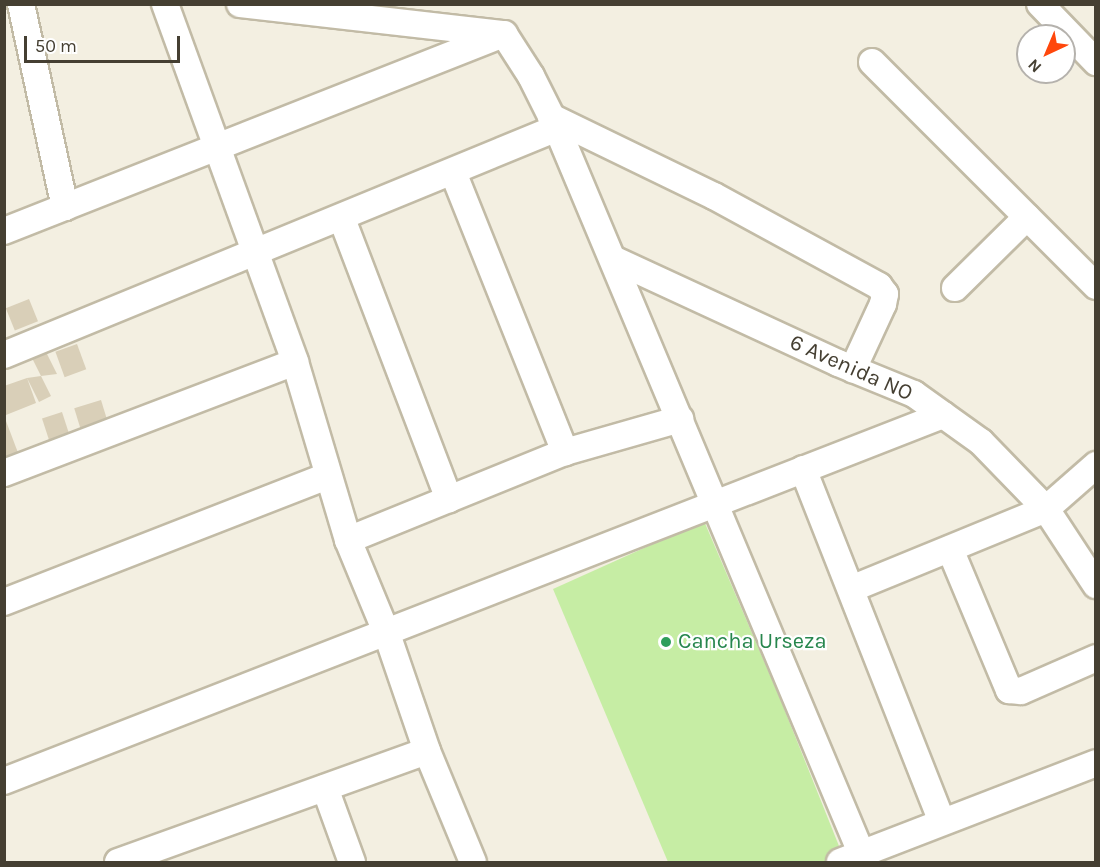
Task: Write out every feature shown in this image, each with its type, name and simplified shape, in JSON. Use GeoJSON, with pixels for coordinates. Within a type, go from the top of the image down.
{"type":"FeatureCollection","features":[{"type":"Feature","properties":{"kind":"street"},"geometry":{"type":"LineString","coordinates":[[21,4],[65,207]]}},
{"type":"Feature","properties":{"kind":"street"},"geometry":{"type":"LineString","coordinates":[[165,4],[295,362],[348,540],[387,634],[427,752],[473,862]]}},
{"type":"Feature","properties":{"kind":"street"},"geometry":{"type":"LineString","coordinates":[[240,4],[504,34]]}},
{"type":"Feature","properties":{"kind":"street"},"geometry":{"type":"LineString","coordinates":[[1040,4],[1095,62]]}},
{"type":"Feature","properties":{"kind":"street"},"geometry":{"type":"LineString","coordinates":[[4,231],[504,34]]}},
{"type":"Feature","properties":{"kind":"street"},"geometry":{"type":"LineString","coordinates":[[504,34],[554,123],[613,259],[715,503],[856,859],[942,822],[1095,763]]}},
{"type":"Feature","properties":{"kind":"street"},"geometry":{"type":"LineString","coordinates":[[872,62],[1095,286]]}},
{"type":"Feature","properties":{"kind":"street"},"geometry":{"type":"LineString","coordinates":[[4,355],[342,219],[453,172],[554,123]]}},
{"type":"Feature","properties":{"kind":"street"},"geometry":{"type":"LineString","coordinates":[[554,123],[714,196],[879,286],[885,294],[883,304],[853,369]]}},
{"type":"Feature","properties":{"kind":"street"},"geometry":{"type":"LineString","coordinates":[[453,172],[565,452]]}},
{"type":"Feature","properties":{"kind":"street"},"geometry":{"type":"LineString","coordinates":[[956,288],[1028,217]]}},
{"type":"Feature","properties":{"kind":"street"},"geometry":{"type":"LineString","coordinates":[[342,219],[449,499]]}},
{"type":"Feature","properties":{"kind":"street","name":"6 Avenida NO"},"geometry":{"type":"LineString","coordinates":[[613,259],[853,369],[914,393],[981,442],[1046,509],[1093,574]]}},
{"type":"Feature","properties":{"kind":"street"},"geometry":{"type":"LineString","coordinates":[[4,473],[295,362]]}},
{"type":"Feature","properties":{"kind":"street"},"geometry":{"type":"LineString","coordinates":[[4,781],[387,634],[441,609],[943,415]]}},
{"type":"Feature","properties":{"kind":"street"},"geometry":{"type":"LineString","coordinates":[[348,540],[565,452],[680,419]]}},
{"type":"Feature","properties":{"kind":"street"},"geometry":{"type":"LineString","coordinates":[[851,589],[1046,509],[1095,465]]}},
{"type":"Feature","properties":{"kind":"street"},"geometry":{"type":"LineString","coordinates":[[803,469],[942,822]]}},
{"type":"Feature","properties":{"kind":"street"},"geometry":{"type":"LineString","coordinates":[[4,602],[328,476]]}},
{"type":"Feature","properties":{"kind":"street"},"geometry":{"type":"LineString","coordinates":[[950,549],[1009,690],[1021,691],[1095,658]]}},
{"type":"Feature","properties":{"kind":"street"},"geometry":{"type":"LineString","coordinates":[[117,862],[427,752]]}},
{"type":"Feature","properties":{"kind":"street"},"geometry":{"type":"LineString","coordinates":[[326,788],[352,862]]}},
{"type":"Feature","properties":{"kind":"green space","name":"Cancha Urseza"},"geometry":{"type":"Polygon","coordinates":[[[704,521],[779,696],[845,861],[668,862],[553,589],[704,521]]]}},
{"type":"Feature","properties":{"kind":"building"},"geometry":{"type":"Polygon","coordinates":[[[29,299],[38,321],[15,331],[6,308],[29,299]]]}},
{"type":"Feature","properties":{"kind":"building"},"geometry":{"type":"Polygon","coordinates":[[[77,344],[86,369],[65,377],[55,352],[77,344]]]}},
{"type":"Feature","properties":{"kind":"building"},"geometry":{"type":"Polygon","coordinates":[[[46,352],[57,374],[41,376],[32,358],[46,352]]]}},
{"type":"Feature","properties":{"kind":"building"},"geometry":{"type":"Polygon","coordinates":[[[41,376],[51,396],[39,402],[27,378],[41,376]]]}},
{"type":"Feature","properties":{"kind":"building"},"geometry":{"type":"Polygon","coordinates":[[[27,378],[36,403],[6,415],[4,386],[27,378]]]}},
{"type":"Feature","properties":{"kind":"building"},"geometry":{"type":"Polygon","coordinates":[[[101,400],[109,426],[82,434],[74,408],[101,400]]]}},
{"type":"Feature","properties":{"kind":"building"},"geometry":{"type":"Polygon","coordinates":[[[62,412],[70,436],[50,442],[42,418],[62,412]]]}},
{"type":"Feature","properties":{"kind":"building"},"geometry":{"type":"Polygon","coordinates":[[[6,421],[20,458],[4,463],[4,422],[6,421]]]}},
{"type":"Feature","properties":{"kind":"place","name":"Cancha Urseza"},"geometry":{"type":"Point","coordinates":[666,642]}}]}
